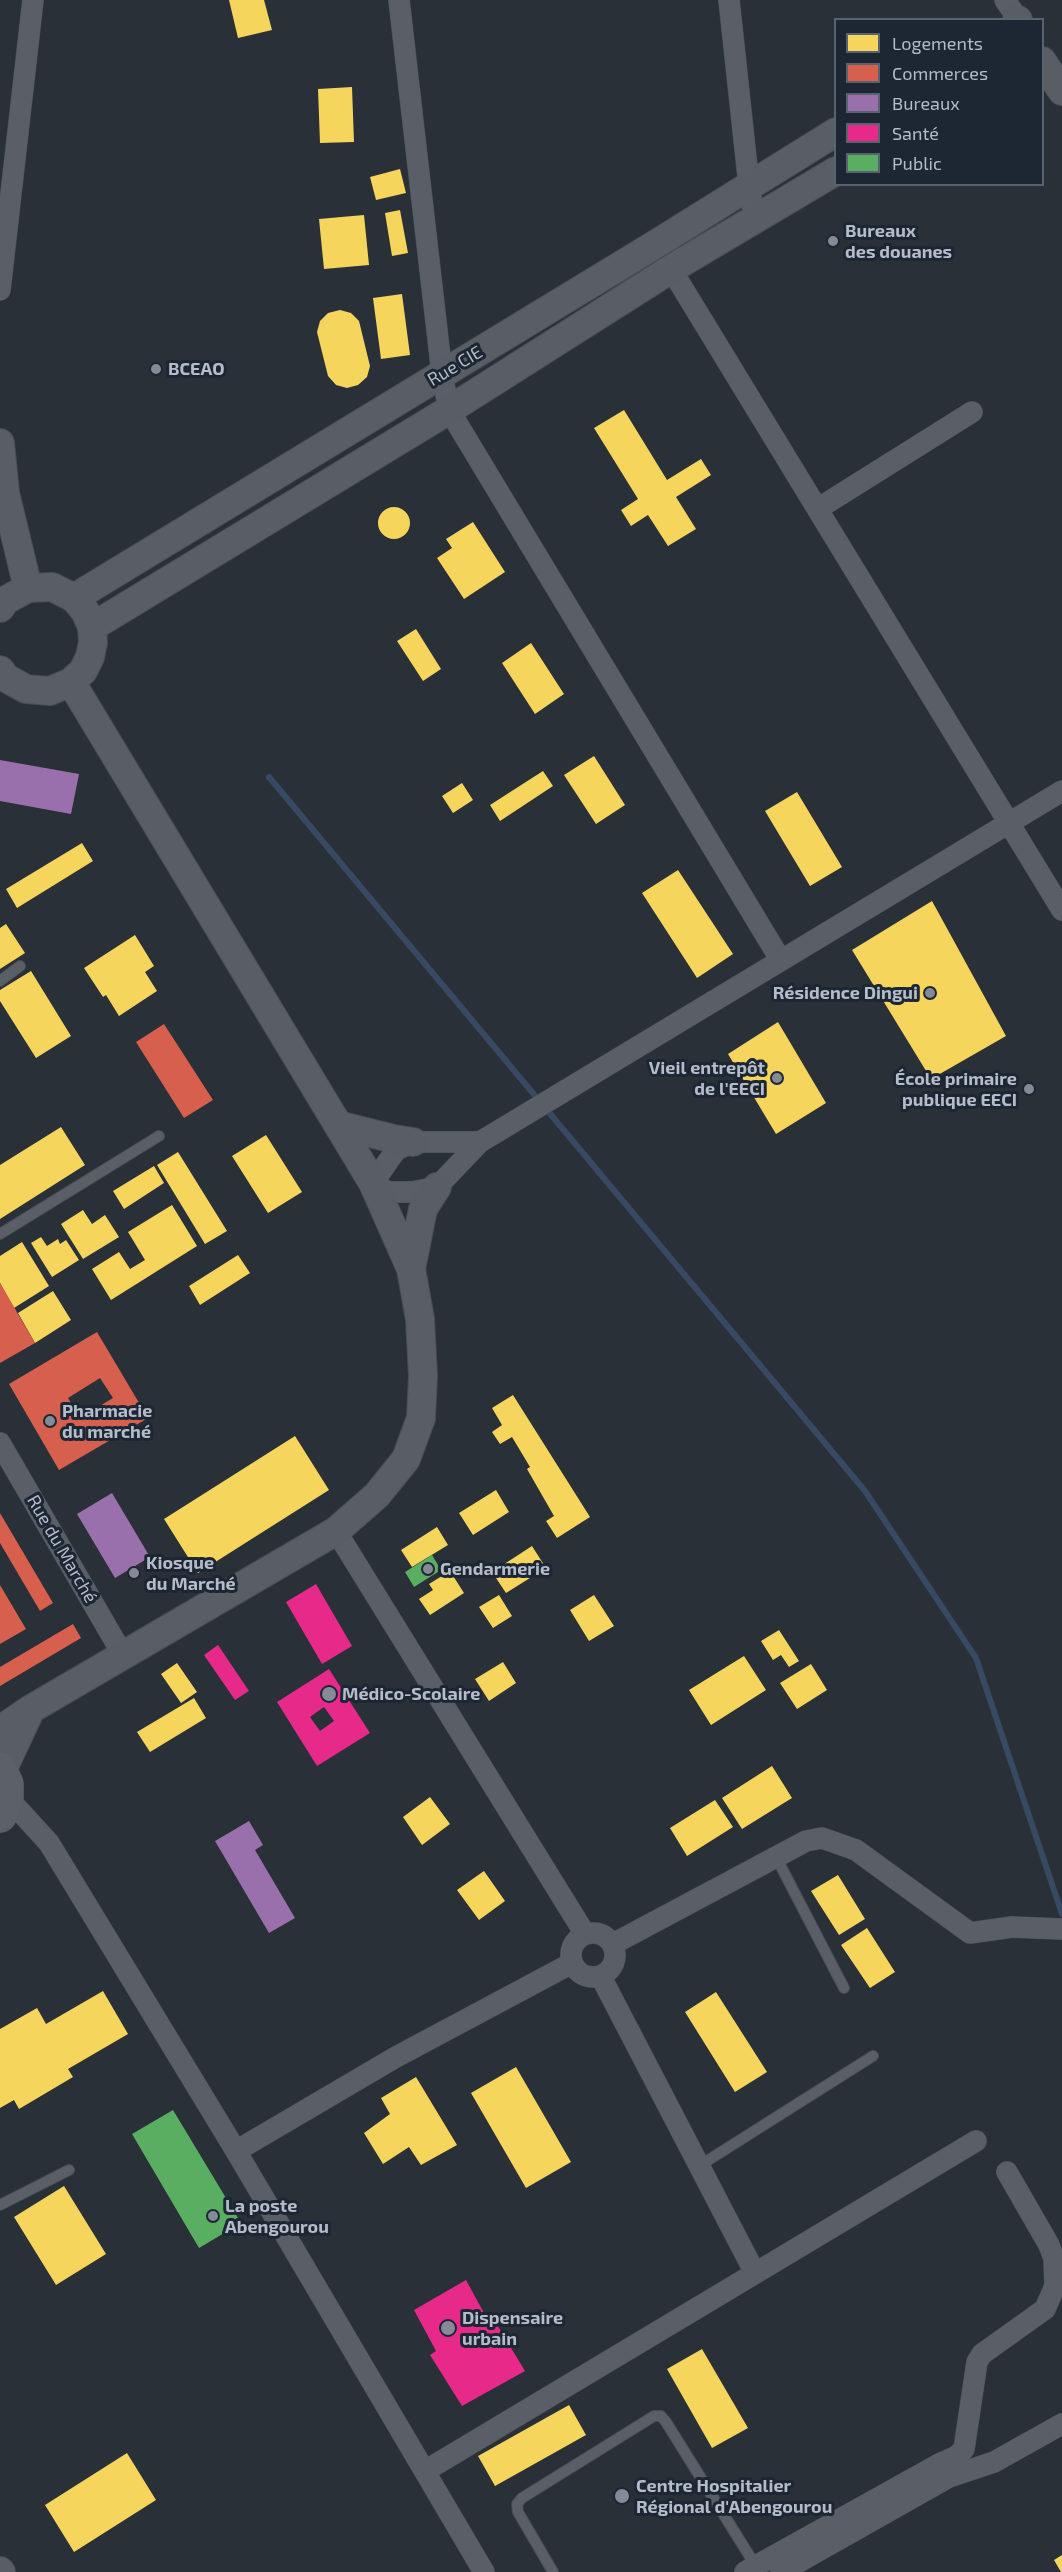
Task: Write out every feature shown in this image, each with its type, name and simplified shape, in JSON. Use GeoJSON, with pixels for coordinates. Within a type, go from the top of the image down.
{"type":"FeatureCollection","features":[{"type":"Feature","properties":{"kind":"street"},"geometry":{"type":"LineString","coordinates":[[0,290],[33,0]]}},
{"type":"Feature","properties":{"kind":"street"},"geometry":{"type":"LineString","coordinates":[[399,0],[442,374],[449,410],[780,958]]}},
{"type":"Feature","properties":{"kind":"street"},"geometry":{"type":"LineString","coordinates":[[729,0],[749,186],[755,220]]}},
{"type":"Feature","properties":{"kind":"street"},"geometry":{"type":"LineString","coordinates":[[1005,0],[1017,18]]}},
{"type":"Feature","properties":{"kind":"street"},"geometry":{"type":"LineString","coordinates":[[1044,64],[1062,91]]}},
{"type":"Feature","properties":{"kind":"street","name":"Rue CIE"},"geometry":{"type":"LineString","coordinates":[[74,598],[834,133]]}},
{"type":"Feature","properties":{"kind":"street","name":"Rue CIE"},"geometry":{"type":"LineString","coordinates":[[92,627],[449,410],[671,269],[834,172]]}},
{"type":"Feature","properties":{"kind":"street"},"geometry":{"type":"LineString","coordinates":[[671,269],[819,508],[1062,910]]}},
{"type":"Feature","properties":{"kind":"street"},"geometry":{"type":"LineString","coordinates":[[819,508],[972,412]]}},
{"type":"Feature","properties":{"kind":"street"},"geometry":{"type":"LineString","coordinates":[[0,443],[5,493],[28,588]]}},
{"type":"Feature","properties":{"kind":"street"},"geometry":{"type":"LineString","coordinates":[[0,608],[6,600],[28,588],[52,587],[74,598],[85,611],[92,627],[93,642],[90,657],[83,671],[72,682],[50,691],[26,689],[2,676]]}},
{"type":"Feature","properties":{"kind":"street"},"geometry":{"type":"LineString","coordinates":[[0,1730],[31,1709],[336,1531],[377,1495],[406,1459],[421,1418],[423,1376],[420,1319],[411,1269],[373,1183],[72,682]]}},
{"type":"Feature","properties":{"kind":"street"},"geometry":{"type":"LineString","coordinates":[[411,1269],[423,1209],[436,1186],[480,1142],[780,958],[1062,791]]}},
{"type":"Feature","properties":{"kind":"street"},"geometry":{"type":"LineString","coordinates":[[338,1125],[394,1140],[480,1142]]}},
{"type":"Feature","properties":{"kind":"street"},"geometry":{"type":"LineString","coordinates":[[373,1183],[396,1150],[413,1142]]}},
{"type":"Feature","properties":{"kind":"street"},"geometry":{"type":"LineString","coordinates":[[373,1183],[388,1192],[412,1192],[436,1186]]}},
{"type":"Feature","properties":{"kind":"street","name":"Rue du Marché"},"geometry":{"type":"LineString","coordinates":[[0,1443],[123,1655]]}},
{"type":"Feature","properties":{"kind":"street"},"geometry":{"type":"LineString","coordinates":[[336,1531],[585,1935]]}},
{"type":"Feature","properties":{"kind":"street"},"geometry":{"type":"LineString","coordinates":[[31,1709],[2,1794],[49,1843],[236,2151],[484,2572]]}},
{"type":"Feature","properties":{"kind":"street"},"geometry":{"type":"LineString","coordinates":[[613,1944],[806,1841],[822,1838],[855,1850],[970,1933],[1012,1927],[1062,1929]]}},
{"type":"Feature","properties":{"kind":"street"},"geometry":{"type":"LineString","coordinates":[[599,1934],[613,1944],[616,1959],[608,1973],[601,1977],[590,1978],[581,1974],[572,1962],[572,1946],[585,1935],[599,1934]]}},
{"type":"Feature","properties":{"kind":"street"},"geometry":{"type":"LineString","coordinates":[[236,2151],[396,2057],[572,1962]]}},
{"type":"Feature","properties":{"kind":"street"},"geometry":{"type":"LineString","coordinates":[[601,1977],[755,2273]]}},
{"type":"Feature","properties":{"kind":"street"},"geometry":{"type":"LineString","coordinates":[[425,2471],[976,2141]]}},
{"type":"Feature","properties":{"kind":"street"},"geometry":{"type":"LineString","coordinates":[[781,2572],[945,2470],[964,2449],[977,2362],[982,2354],[1045,2309],[1055,2286],[1054,2258],[1007,2172]]}},
{"type":"Feature","properties":{"kind":"street"},"geometry":{"type":"LineString","coordinates":[[753,2570],[945,2470],[994,2462],[1062,2424]]}},
{"type":"Feature","properties":{"kind":"lane"},"geometry":{"type":"LineString","coordinates":[[0,981],[20,966]]}},
{"type":"Feature","properties":{"kind":"lane"},"geometry":{"type":"LineString","coordinates":[[0,1234],[159,1136]]}},
{"type":"Feature","properties":{"kind":"lane"},"geometry":{"type":"LineString","coordinates":[[776,1857],[844,1988]]}},
{"type":"Feature","properties":{"kind":"lane"},"geometry":{"type":"LineString","coordinates":[[699,2166],[873,2056]]}},
{"type":"Feature","properties":{"kind":"lane"},"geometry":{"type":"LineString","coordinates":[[0,2205],[69,2170]]}},
{"type":"Feature","properties":{"kind":"lane"},"geometry":{"type":"LineString","coordinates":[[554,2572],[518,2512],[517,2504],[522,2498],[654,2416],[661,2416],[666,2422],[753,2570]]}},
{"type":"Feature","properties":{"kind":"building: Logements"},"geometry":{"type":"Polygon","coordinates":[[[229,0],[264,0],[272,30],[238,38],[229,0]]]}},
{"type":"Feature","properties":{"kind":"building: Logements"},"geometry":{"type":"Polygon","coordinates":[[[352,87],[354,142],[320,143],[318,89],[352,87]]]}},
{"type":"Feature","properties":{"kind":"building: Logements"},"geometry":{"type":"Polygon","coordinates":[[[400,169],[406,193],[376,200],[370,177],[400,169]]]}},
{"type":"Feature","properties":{"kind":"building: Logements"},"geometry":{"type":"Polygon","coordinates":[[[400,210],[408,253],[392,256],[385,213],[400,210]]]}},
{"type":"Feature","properties":{"kind":"building: Logements"},"geometry":{"type":"Polygon","coordinates":[[[364,215],[369,265],[324,269],[319,219],[364,215]]]}},
{"type":"Feature","properties":{"kind":"building: Logements"},"geometry":{"type":"Polygon","coordinates":[[[402,294],[410,355],[381,359],[373,298],[402,294]]]}},
{"type":"Feature","properties":{"kind":"building: Logements"},"geometry":{"type":"Polygon","coordinates":[[[340,310],[351,313],[359,321],[370,366],[367,377],[358,385],[347,388],[336,385],[328,376],[317,332],[320,321],[328,313],[340,310]]]}},
{"type":"Feature","properties":{"kind":"building: Logements"},"geometry":{"type":"Polygon","coordinates":[[[624,410],[667,480],[701,459],[711,475],[676,497],[696,529],[668,546],[648,515],[631,526],[621,510],[638,499],[594,428],[624,410]]]}},
{"type":"Feature","properties":{"kind":"building: Logements"},"geometry":{"type":"Polygon","coordinates":[[[394,507],[406,511],[410,523],[406,535],[394,539],[382,535],[378,523],[382,511],[394,507]]]}},
{"type":"Feature","properties":{"kind":"building: Logements"},"geometry":{"type":"Polygon","coordinates":[[[473,522],[505,572],[464,599],[437,558],[452,548],[446,539],[473,522]]]}},
{"type":"Feature","properties":{"kind":"building: Logements"},"geometry":{"type":"Polygon","coordinates":[[[416,629],[441,669],[423,681],[397,641],[416,629]]]}},
{"type":"Feature","properties":{"kind":"building: Logements"},"geometry":{"type":"Polygon","coordinates":[[[531,643],[564,694],[535,714],[502,663],[531,643]]]}},
{"type":"Feature","properties":{"kind":"building: Logements"},"geometry":{"type":"Polygon","coordinates":[[[594,756],[625,805],[596,824],[564,775],[594,756]]]}},
{"type":"Feature","properties":{"kind":"building: Logements"},"geometry":{"type":"Polygon","coordinates":[[[543,771],[553,786],[500,821],[490,805],[543,771]]]}},
{"type":"Feature","properties":{"kind":"building: Logements"},"geometry":{"type":"Polygon","coordinates":[[[462,783],[473,800],[453,813],[442,796],[462,783]]]}},
{"type":"Feature","properties":{"kind":"building: Logements"},"geometry":{"type":"Polygon","coordinates":[[[797,792],[842,867],[810,886],[765,811],[797,792]]]}},
{"type":"Feature","properties":{"kind":"building: Logements"},"geometry":{"type":"Polygon","coordinates":[[[82,843],[93,861],[17,908],[6,889],[82,843]]]}},
{"type":"Feature","properties":{"kind":"building: Logements"},"geometry":{"type":"Polygon","coordinates":[[[678,870],[733,954],[697,978],[642,893],[678,870]]]}},
{"type":"Feature","properties":{"kind":"building: Logements","name":"Résidence Dingui"},"geometry":{"type":"Polygon","coordinates":[[[932,901],[1006,1036],[931,1079],[852,950],[932,901]]]}},
{"type":"Feature","properties":{"kind":"building: Logements"},"geometry":{"type":"Polygon","coordinates":[[[6,924],[25,953],[0,969],[0,928],[6,924]]]}},
{"type":"Feature","properties":{"kind":"building: Logements"},"geometry":{"type":"Polygon","coordinates":[[[135,935],[154,966],[145,972],[157,991],[119,1016],[106,995],[103,997],[84,968],[135,935]]]}},
{"type":"Feature","properties":{"kind":"building: Logements"},"geometry":{"type":"Polygon","coordinates":[[[31,971],[71,1036],[36,1058],[0,1001],[0,990],[31,971]]]}},
{"type":"Feature","properties":{"kind":"building: Logements","name":"Vieil entrepôt de l'EECI"},"geometry":{"type":"Polygon","coordinates":[[[778,1022],[826,1103],[776,1134],[728,1054],[778,1022]]]}},
{"type":"Feature","properties":{"kind":"building: Logements"},"geometry":{"type":"Polygon","coordinates":[[[61,1127],[85,1165],[0,1219],[0,1165],[61,1127]]]}},
{"type":"Feature","properties":{"kind":"building: Logements"},"geometry":{"type":"Polygon","coordinates":[[[266,1135],[302,1192],[268,1213],[232,1156],[266,1135]]]}},
{"type":"Feature","properties":{"kind":"building: Logements"},"geometry":{"type":"Polygon","coordinates":[[[178,1152],[227,1231],[205,1244],[157,1165],[178,1152]]]}},
{"type":"Feature","properties":{"kind":"building: Logements"},"geometry":{"type":"Polygon","coordinates":[[[154,1166],[164,1183],[124,1209],[113,1191],[154,1166]]]}},
{"type":"Feature","properties":{"kind":"building: Logements"},"geometry":{"type":"Polygon","coordinates":[[[172,1205],[197,1246],[111,1300],[92,1269],[119,1252],[130,1269],[145,1260],[128,1232],[172,1205]]]}},
{"type":"Feature","properties":{"kind":"building: Logements"},"geometry":{"type":"Polygon","coordinates":[[[83,1210],[92,1224],[105,1215],[119,1237],[83,1259],[61,1224],[83,1210]]]}},
{"type":"Feature","properties":{"kind":"building: Logements"},"geometry":{"type":"Polygon","coordinates":[[[41,1237],[47,1246],[58,1239],[60,1244],[66,1240],[79,1260],[52,1277],[31,1243],[41,1237]]]}},
{"type":"Feature","properties":{"kind":"building: Logements"},"geometry":{"type":"Polygon","coordinates":[[[22,1242],[49,1286],[14,1308],[0,1283],[0,1256],[22,1242]]]}},
{"type":"Feature","properties":{"kind":"building: Logements"},"geometry":{"type":"Polygon","coordinates":[[[238,1255],[250,1273],[200,1305],[189,1286],[238,1255]]]}},
{"type":"Feature","properties":{"kind":"building: Logements"},"geometry":{"type":"Polygon","coordinates":[[[53,1291],[71,1320],[35,1343],[18,1313],[53,1291]]]}},
{"type":"Feature","properties":{"kind":"building: Logements"},"geometry":{"type":"Polygon","coordinates":[[[513,1395],[590,1517],[557,1538],[546,1521],[554,1516],[527,1469],[530,1467],[512,1437],[500,1444],[492,1432],[502,1425],[492,1408],[513,1395]]]}},
{"type":"Feature","properties":{"kind":"building: Logements"},"geometry":{"type":"Polygon","coordinates":[[[295,1436],[329,1490],[198,1573],[164,1519],[295,1436]]]}},
{"type":"Feature","properties":{"kind":"building: Logements"},"geometry":{"type":"Polygon","coordinates":[[[496,1490],[509,1512],[473,1535],[459,1513],[496,1490]]]}},
{"type":"Feature","properties":{"kind":"building: Logements"},"geometry":{"type":"Polygon","coordinates":[[[437,1527],[448,1545],[412,1567],[401,1550],[437,1527]]]}},
{"type":"Feature","properties":{"kind":"building: Logements"},"geometry":{"type":"Polygon","coordinates":[[[532,1546],[546,1568],[506,1593],[492,1572],[532,1546]]]}},
{"type":"Feature","properties":{"kind":"building: Logements"},"geometry":{"type":"Polygon","coordinates":[[[450,1571],[464,1593],[430,1615],[419,1599],[433,1590],[429,1584],[450,1571]]]}},
{"type":"Feature","properties":{"kind":"building: Logements"},"geometry":{"type":"Polygon","coordinates":[[[499,1595],[512,1616],[493,1628],[479,1607],[499,1595]]]}},
{"type":"Feature","properties":{"kind":"building: Logements"},"geometry":{"type":"Polygon","coordinates":[[[594,1595],[614,1626],[589,1641],[570,1610],[594,1595]]]}},
{"type":"Feature","properties":{"kind":"building: Logements"},"geometry":{"type":"Polygon","coordinates":[[[779,1630],[799,1661],[789,1667],[781,1655],[773,1660],[761,1641],[779,1630]]]}},
{"type":"Feature","properties":{"kind":"building: Logements"},"geometry":{"type":"Polygon","coordinates":[[[744,1656],[766,1690],[711,1725],[689,1690],[744,1656]]]}},
{"type":"Feature","properties":{"kind":"building: Logements"},"geometry":{"type":"Polygon","coordinates":[[[503,1662],[516,1683],[489,1701],[475,1679],[503,1662]]]}},
{"type":"Feature","properties":{"kind":"building: Logements"},"geometry":{"type":"Polygon","coordinates":[[[177,1663],[197,1692],[181,1703],[161,1674],[177,1663]]]}},
{"type":"Feature","properties":{"kind":"building: Logements"},"geometry":{"type":"Polygon","coordinates":[[[811,1664],[827,1690],[797,1709],[780,1683],[811,1664]]]}},
{"type":"Feature","properties":{"kind":"building: Logements"},"geometry":{"type":"Polygon","coordinates":[[[194,1698],[206,1718],[150,1752],[137,1732],[194,1698]]]}},
{"type":"Feature","properties":{"kind":"building: Logements"},"geometry":{"type":"Polygon","coordinates":[[[772,1766],[792,1798],[742,1829],[722,1798],[772,1766]]]}},
{"type":"Feature","properties":{"kind":"building: Logements"},"geometry":{"type":"Polygon","coordinates":[[[430,1797],[450,1824],[422,1845],[403,1817],[430,1797]]]}},
{"type":"Feature","properties":{"kind":"building: Logements"},"geometry":{"type":"Polygon","coordinates":[[[715,1800],[733,1827],[687,1856],[670,1828],[715,1800]]]}},
{"type":"Feature","properties":{"kind":"building: Logements"},"geometry":{"type":"Polygon","coordinates":[[[484,1871],[505,1901],[479,1920],[457,1890],[484,1871]]]}},
{"type":"Feature","properties":{"kind":"building: Logements"},"geometry":{"type":"Polygon","coordinates":[[[838,1875],[865,1919],[839,1935],[811,1891],[838,1875]]]}},
{"type":"Feature","properties":{"kind":"building: Logements"},"geometry":{"type":"Polygon","coordinates":[[[867,1928],[895,1972],[870,1988],[841,1945],[867,1928]]]}},
{"type":"Feature","properties":{"kind":"building: Logements"},"geometry":{"type":"Polygon","coordinates":[[[103,1991],[128,2034],[68,2069],[73,2077],[19,2109],[14,2100],[0,2108],[0,2029],[37,2008],[46,2024],[103,1991]]]}},
{"type":"Feature","properties":{"kind":"building: Logements"},"geometry":{"type":"Polygon","coordinates":[[[716,1992],[767,2072],[735,2092],[685,2012],[716,1992]]]}},
{"type":"Feature","properties":{"kind":"building: Logements"},"geometry":{"type":"Polygon","coordinates":[[[516,2067],[571,2162],[526,2188],[471,2093],[516,2067]]]}},
{"type":"Feature","properties":{"kind":"building: Logements"},"geometry":{"type":"Polygon","coordinates":[[[416,2077],[457,2145],[421,2165],[409,2147],[383,2164],[364,2133],[390,2114],[381,2098],[416,2077]]]}},
{"type":"Feature","properties":{"kind":"building: Logements"},"geometry":{"type":"Polygon","coordinates":[[[64,2186],[106,2254],[56,2285],[14,2217],[64,2186]]]}},
{"type":"Feature","properties":{"kind":"building: Logements"},"geometry":{"type":"Polygon","coordinates":[[[702,2349],[748,2428],[712,2448],[667,2369],[702,2349]]]}},
{"type":"Feature","properties":{"kind":"building: Logements"},"geometry":{"type":"Polygon","coordinates":[[[569,2405],[586,2435],[495,2486],[478,2456],[569,2405]]]}},
{"type":"Feature","properties":{"kind":"building: Logements"},"geometry":{"type":"Polygon","coordinates":[[[127,2453],[156,2500],[74,2552],[45,2505],[127,2453]]]}},
{"type":"Feature","properties":{"kind":"building: Logements"},"geometry":{"type":"Polygon","coordinates":[[[1062,2555],[1062,2572],[1061,2572],[1054,2560],[1062,2555]]]}},
{"type":"Feature","properties":{"kind":"building: Commerces"},"geometry":{"type":"Polygon","coordinates":[[[164,1024],[213,1100],[184,1118],[136,1042],[164,1024]]]}},
{"type":"Feature","properties":{"kind":"building: Commerces"},"geometry":{"type":"Polygon","coordinates":[[[0,1283],[35,1343],[0,1363],[0,1283]]]}},
{"type":"Feature","properties":{"kind":"building: Commerces"},"geometry":{"type":"Polygon","coordinates":[[[97,1332],[148,1418],[59,1470],[9,1384],[97,1332]],[[100,1378],[68,1398],[80,1418],[113,1398],[100,1378]]]}},
{"type":"Feature","properties":{"kind":"building: Commerces"},"geometry":{"type":"Polygon","coordinates":[[[0,1513],[53,1603],[40,1611],[0,1543],[0,1513]]]}},
{"type":"Feature","properties":{"kind":"building: Commerces"},"geometry":{"type":"Polygon","coordinates":[[[0,1585],[26,1629],[0,1644],[0,1585]]]}},
{"type":"Feature","properties":{"kind":"building: Commerces"},"geometry":{"type":"Polygon","coordinates":[[[73,1624],[81,1638],[0,1686],[0,1667],[73,1624]]]}},
{"type":"Feature","properties":{"kind":"building: Bureaux"},"geometry":{"type":"Polygon","coordinates":[[[0,760],[79,774],[71,814],[0,801],[0,760]]]}},
{"type":"Feature","properties":{"kind":"building: Bureaux"},"geometry":{"type":"Polygon","coordinates":[[[112,1493],[150,1557],[115,1578],[77,1514],[112,1493]]]}},
{"type":"Feature","properties":{"kind":"building: Bureaux"},"geometry":{"type":"Polygon","coordinates":[[[249,1821],[263,1845],[255,1850],[295,1918],[269,1933],[215,1841],[249,1821]]]}},
{"type":"Feature","properties":{"kind":"building: Santé"},"geometry":{"type":"Polygon","coordinates":[[[316,1584],[352,1646],[322,1664],[286,1602],[316,1584]]]}},
{"type":"Feature","properties":{"kind":"building: Santé"},"geometry":{"type":"Polygon","coordinates":[[[218,1645],[249,1691],[235,1700],[204,1655],[218,1645]]]}},
{"type":"Feature","properties":{"kind":"building: Santé"},"geometry":{"type":"Polygon","coordinates":[[[329,1669],[370,1733],[317,1766],[277,1702],[329,1669]],[[324,1707],[310,1717],[320,1731],[334,1721],[324,1707]]]}},
{"type":"Feature","properties":{"kind":"building: Santé"},"geometry":{"type":"Polygon","coordinates":[[[466,2280],[490,2324],[493,2318],[525,2371],[462,2406],[430,2355],[436,2351],[414,2310],[466,2280]]]}},
{"type":"Feature","properties":{"kind":"building: Public"},"geometry":{"type":"Polygon","coordinates":[[[432,1555],[441,1570],[414,1587],[405,1572],[432,1555]]]}},
{"type":"Feature","properties":{"kind":"building: Public"},"geometry":{"type":"Polygon","coordinates":[[[173,2110],[241,2223],[199,2248],[132,2134],[173,2110]]]}},
{"type":"Feature","properties":{"kind":"waterway"},"geometry":{"type":"LineString","coordinates":[[269,777],[865,1491],[976,1658],[1062,1914]]}},
{"type":"Feature","properties":{"kind":"place","name":"Bureaux des douanes"},"geometry":{"type":"Point","coordinates":[833,241]}},
{"type":"Feature","properties":{"kind":"place","name":"BCEAO"},"geometry":{"type":"Point","coordinates":[156,369]}},
{"type":"Feature","properties":{"kind":"place","name":"Résidence Dingui"},"geometry":{"type":"Point","coordinates":[930,993]}},
{"type":"Feature","properties":{"kind":"place","name":"Vieil entrepôt de l'EECI"},"geometry":{"type":"Point","coordinates":[777,1078]}},
{"type":"Feature","properties":{"kind":"place","name":"École primaire publique EECI"},"geometry":{"type":"Point","coordinates":[1029,1089]}},
{"type":"Feature","properties":{"kind":"place","name":"Pharmacie du marché"},"geometry":{"type":"Point","coordinates":[50,1421]}},
{"type":"Feature","properties":{"kind":"place","name":"Gendarmerie"},"geometry":{"type":"Point","coordinates":[428,1569]}},
{"type":"Feature","properties":{"kind":"place","name":"Kiosque du Marché"},"geometry":{"type":"Point","coordinates":[134,1573]}},
{"type":"Feature","properties":{"kind":"place","name":"Médico-Scolaire"},"geometry":{"type":"Point","coordinates":[329,1694]}},
{"type":"Feature","properties":{"kind":"place","name":"La poste Abengourou"},"geometry":{"type":"Point","coordinates":[213,2216]}},
{"type":"Feature","properties":{"kind":"place","name":"Dispensaire urbain"},"geometry":{"type":"Point","coordinates":[448,2328]}},
{"type":"Feature","properties":{"kind":"place","name":"Centre Hospitalier Régional d'Abengourou"},"geometry":{"type":"Point","coordinates":[622,2496]}}]}
